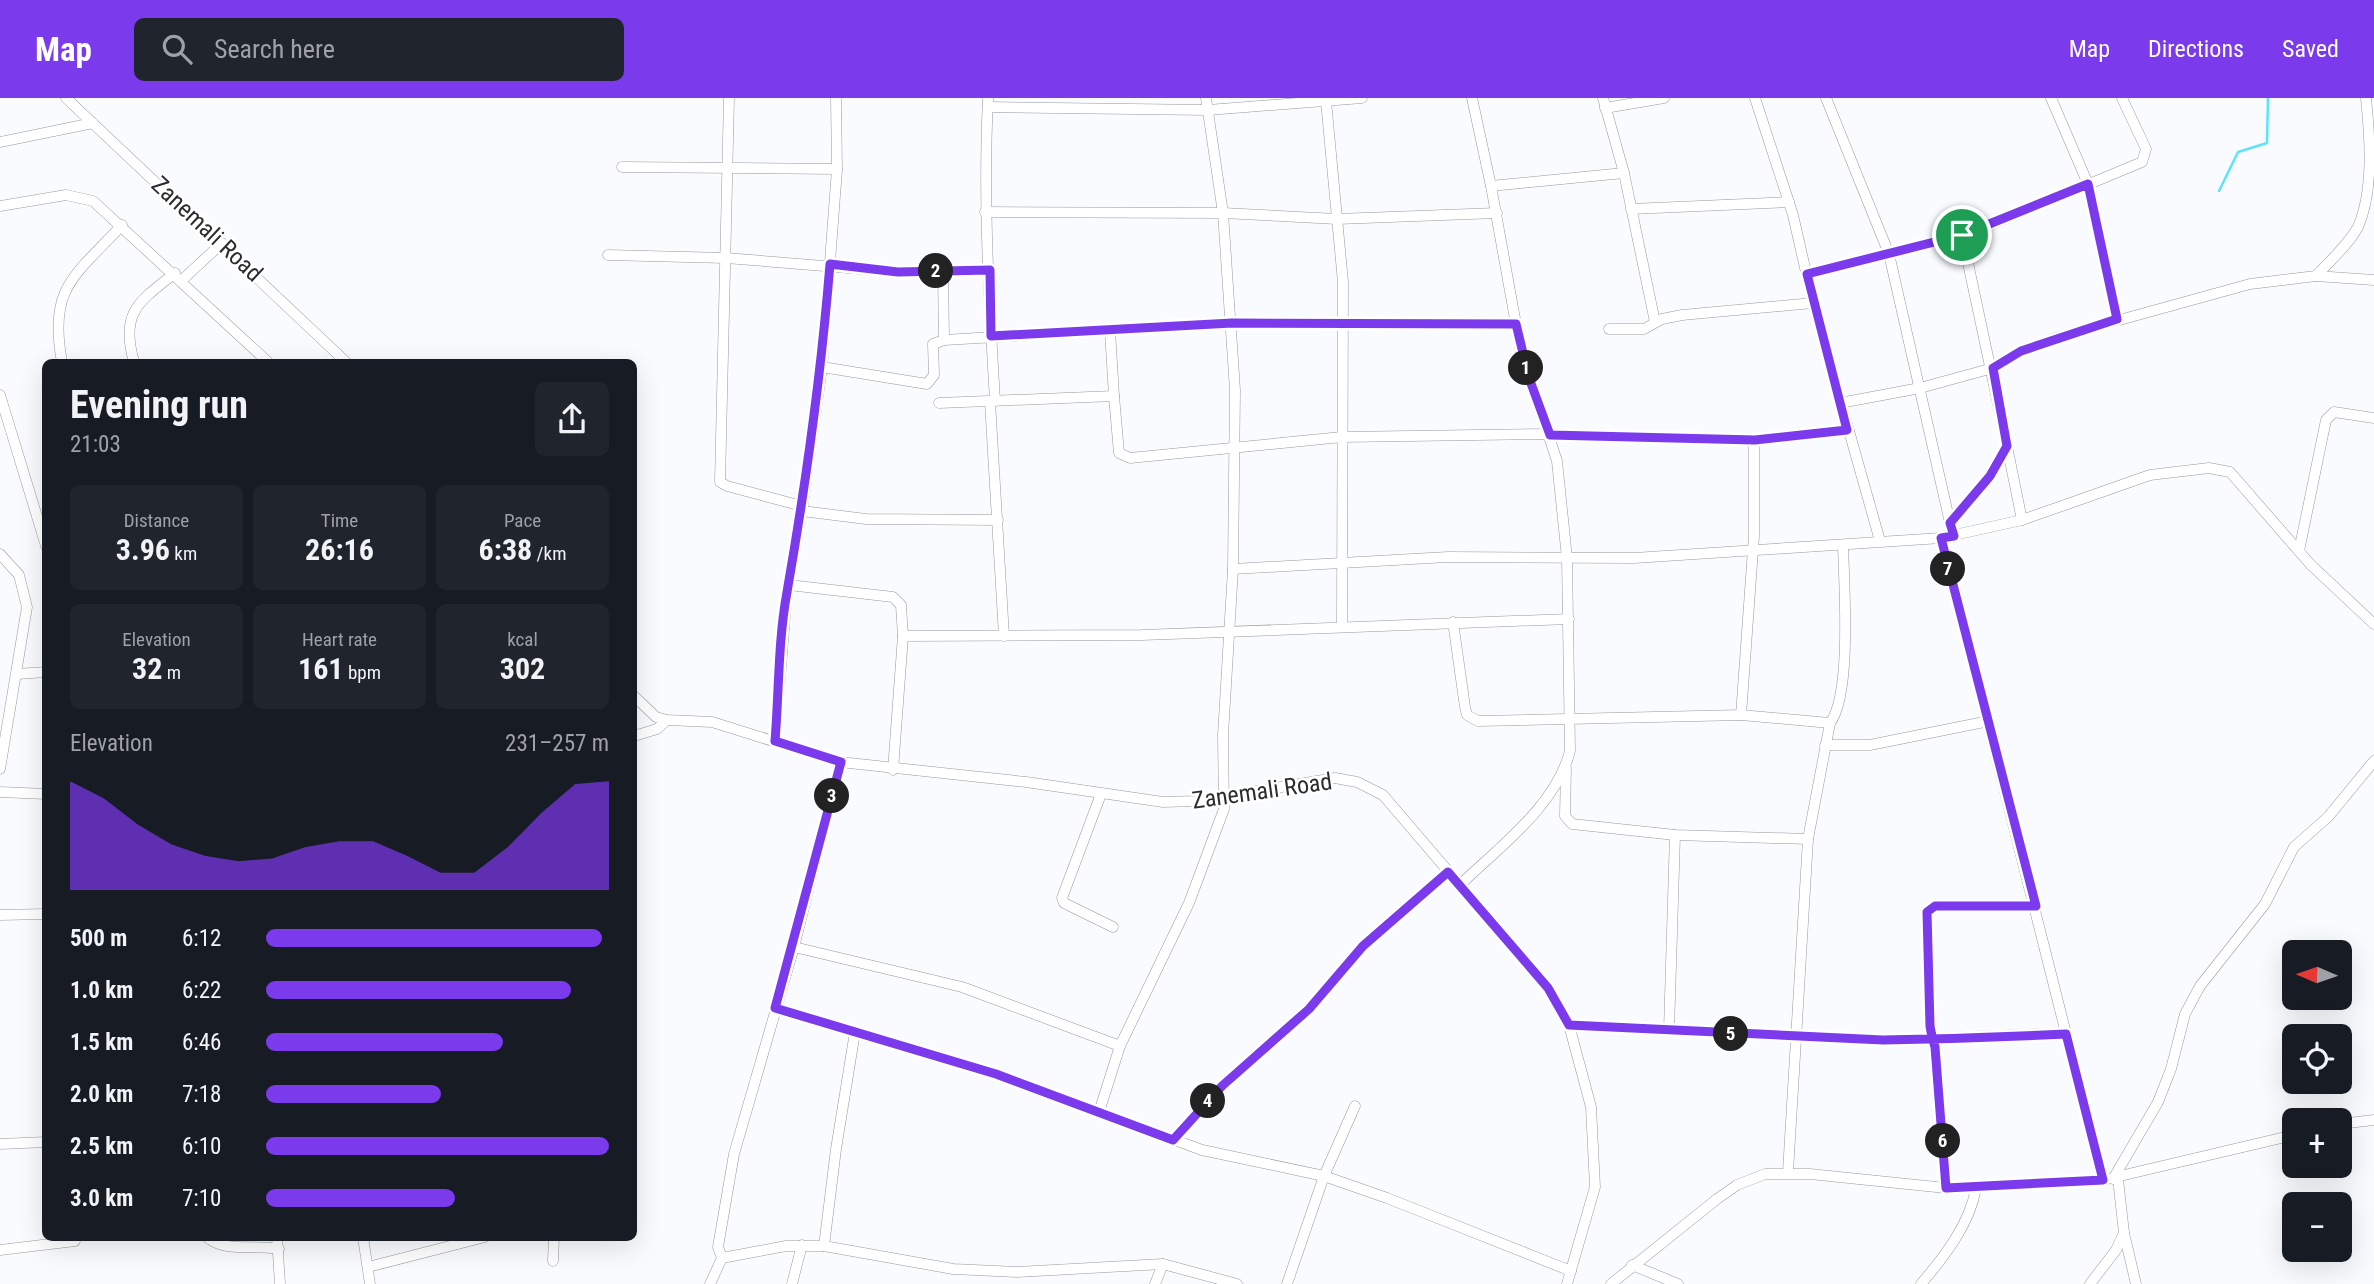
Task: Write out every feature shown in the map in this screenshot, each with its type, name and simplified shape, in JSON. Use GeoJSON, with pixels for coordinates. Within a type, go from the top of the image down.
{"type":"FeatureCollection","features":[{"type":"Feature","properties":{"kind":"street","name":"Zanemali Road"},"geometry":{"type":"LineString","coordinates":[[65,98],[343,359]]}},
{"type":"Feature","properties":{"kind":"street"},"geometry":{"type":"LineString","coordinates":[[729,98],[720,482],[802,508],[866,519],[998,520]]}},
{"type":"Feature","properties":{"kind":"street"},"geometry":{"type":"LineString","coordinates":[[775,741],[789,585],[822,368],[837,169],[836,98]]}},
{"type":"Feature","properties":{"kind":"street"},"geometry":{"type":"LineString","coordinates":[[1099,1112],[1120,1046],[1189,902],[1222,821],[1233,569],[1232,323],[1223,213],[1206,98]]}},
{"type":"Feature","properties":{"kind":"street"},"geometry":{"type":"LineString","coordinates":[[1004,636],[992,402],[990,270],[985,212],[984,138],[988,102],[1208,110],[1362,98]]}},
{"type":"Feature","properties":{"kind":"street"},"geometry":{"type":"LineString","coordinates":[[1472,98],[1492,186],[1516,324],[1529,378],[1557,461],[1567,558],[1569,618],[1570,751],[1566,768],[1565,816],[1568,823],[1675,835],[1808,839]]}},
{"type":"Feature","properties":{"kind":"street"},"geometry":{"type":"LineString","coordinates":[[1655,322],[1624,173],[1604,103],[1664,98]]}},
{"type":"Feature","properties":{"kind":"street"},"geometry":{"type":"LineString","coordinates":[[1755,98],[1789,202],[1847,430],[1880,541]]}},
{"type":"Feature","properties":{"kind":"street"},"geometry":{"type":"LineString","coordinates":[[1826,98],[1889,254],[1954,536]]}},
{"type":"Feature","properties":{"kind":"street"},"geometry":{"type":"LineString","coordinates":[[2051,98],[2088,184],[2117,319]]}},
{"type":"Feature","properties":{"kind":"street"},"geometry":{"type":"LineString","coordinates":[[1807,274],[1962,235],[2145,158],[2145,145],[2122,98]]}},
{"type":"Feature","properties":{"kind":"street"},"geometry":{"type":"LineString","coordinates":[[2316,276],[2350,238],[2363,215],[2371,162],[2366,98]]}},
{"type":"Feature","properties":{"kind":"street"},"geometry":{"type":"LineString","coordinates":[[1326,101],[1343,322],[1342,625]]}},
{"type":"Feature","properties":{"kind":"street"},"geometry":{"type":"LineString","coordinates":[[0,142],[93,123]]}},
{"type":"Feature","properties":{"kind":"street"},"geometry":{"type":"LineString","coordinates":[[622,167],[837,169]]}},
{"type":"Feature","properties":{"kind":"street"},"geometry":{"type":"LineString","coordinates":[[1492,186],[1624,173]]}},
{"type":"Feature","properties":{"kind":"street"},"geometry":{"type":"LineString","coordinates":[[0,206],[66,194],[93,201],[178,277],[262,359]]}},
{"type":"Feature","properties":{"kind":"street"},"geometry":{"type":"LineString","coordinates":[[1631,209],[1789,202]]}},
{"type":"Feature","properties":{"kind":"street"},"geometry":{"type":"LineString","coordinates":[[985,212],[1223,213],[1337,219],[1497,213]]}},
{"type":"Feature","properties":{"kind":"street"},"geometry":{"type":"LineString","coordinates":[[62,359],[57,318],[64,292],[122,225]]}},
{"type":"Feature","properties":{"kind":"street"},"geometry":{"type":"LineString","coordinates":[[1962,235],[1993,368],[2022,520]]}},
{"type":"Feature","properties":{"kind":"street"},"geometry":{"type":"LineString","coordinates":[[133,359],[127,334],[130,318],[143,298],[178,277],[222,243]]}},
{"type":"Feature","properties":{"kind":"street"},"geometry":{"type":"LineString","coordinates":[[608,255],[830,264],[898,272],[990,270]]}},
{"type":"Feature","properties":{"kind":"street"},"geometry":{"type":"LineString","coordinates":[[943,271],[944,340]]}},
{"type":"Feature","properties":{"kind":"street"},"geometry":{"type":"LineString","coordinates":[[1840,403],[1920,388],[1993,368],[2034,346],[2117,319],[2270,280],[2316,276],[2374,280]]}},
{"type":"Feature","properties":{"kind":"street"},"geometry":{"type":"LineString","coordinates":[[1609,329],[1644,329],[1655,322],[1705,312],[1813,303]]}},
{"type":"Feature","properties":{"kind":"street"},"geometry":{"type":"LineString","coordinates":[[822,368],[927,384],[934,376],[933,344],[944,340],[1232,323],[1516,324]]}},
{"type":"Feature","properties":{"kind":"street"},"geometry":{"type":"LineString","coordinates":[[1110,331],[1119,453],[1123,457],[1342,437],[1550,435],[1755,440],[1847,430]]}},
{"type":"Feature","properties":{"kind":"street"},"geometry":{"type":"LineString","coordinates":[[0,395],[42,534]]}},
{"type":"Feature","properties":{"kind":"street"},"geometry":{"type":"LineString","coordinates":[[939,403],[1114,396]]}},
{"type":"Feature","properties":{"kind":"street"},"geometry":{"type":"LineString","coordinates":[[2299,551],[2326,420],[2334,412],[2374,418]]}},
{"type":"Feature","properties":{"kind":"street"},"geometry":{"type":"LineString","coordinates":[[1741,715],[1753,550],[1755,440]]}},
{"type":"Feature","properties":{"kind":"street"},"geometry":{"type":"LineString","coordinates":[[1950,523],[1990,476],[2007,446]]}},
{"type":"Feature","properties":{"kind":"street"},"geometry":{"type":"LineString","coordinates":[[1233,569],[1341,561],[1634,558],[1941,538],[2022,520],[2087,500],[2135,478],[2187,469],[2219,468],[2230,472],[2299,551],[2374,624]]}},
{"type":"Feature","properties":{"kind":"street"},"geometry":{"type":"LineString","coordinates":[[1941,538],[2036,906],[2066,1034],[2111,1179],[2136,1284]]}},
{"type":"Feature","properties":{"kind":"street"},"geometry":{"type":"LineString","coordinates":[[1788,1172],[1808,839],[1829,723],[1837,713],[1843,670],[1843,545]]}},
{"type":"Feature","properties":{"kind":"street"},"geometry":{"type":"LineString","coordinates":[[0,554],[19,575],[25,592],[26,623],[0,769]]}},
{"type":"Feature","properties":{"kind":"street"},"geometry":{"type":"LineString","coordinates":[[789,585],[893,597],[901,605],[903,636],[893,770]]}},
{"type":"Feature","properties":{"kind":"street"},"geometry":{"type":"LineString","coordinates":[[903,636],[1229,631],[1569,618]]}},
{"type":"Feature","properties":{"kind":"street"},"geometry":{"type":"LineString","coordinates":[[1453,622],[1465,706],[1471,718],[1478,721],[1741,715],[1829,723]]}},
{"type":"Feature","properties":{"kind":"street"},"geometry":{"type":"LineString","coordinates":[[17,674],[42,672]]}},
{"type":"Feature","properties":{"kind":"street"},"geometry":{"type":"LineString","coordinates":[[637,699],[656,717],[667,720]]}},
{"type":"Feature","properties":{"kind":"street","name":"Zanemali Road"},"geometry":{"type":"LineString","coordinates":[[667,720],[712,722],[841,762],[893,770],[1026,782],[1163,802],[1222,797],[1335,778],[1357,782],[1383,795],[1548,988],[1569,1025],[1591,1107],[1595,1187],[1566,1284]]}},
{"type":"Feature","properties":{"kind":"street"},"geometry":{"type":"LineString","coordinates":[[637,735],[657,729],[667,720]]}},
{"type":"Feature","properties":{"kind":"street"},"geometry":{"type":"LineString","coordinates":[[1825,745],[1890,742],[1989,721]]}},
{"type":"Feature","properties":{"kind":"street"},"geometry":{"type":"LineString","coordinates":[[2111,1179],[2158,1102],[2171,1069],[2185,1014],[2200,986],[2265,904],[2294,847],[2328,817],[2374,761]]}},
{"type":"Feature","properties":{"kind":"street"},"geometry":{"type":"LineString","coordinates":[[710,1284],[722,1258],[718,1247],[734,1154],[794,947],[841,762]]}},
{"type":"Feature","properties":{"kind":"street"},"geometry":{"type":"LineString","coordinates":[[1460,885],[1549,796],[1566,768]]}},
{"type":"Feature","properties":{"kind":"street"},"geometry":{"type":"LineString","coordinates":[[0,792],[42,794]]}},
{"type":"Feature","properties":{"kind":"street"},"geometry":{"type":"LineString","coordinates":[[1101,794],[1062,898],[1064,903],[1113,927]]}},
{"type":"Feature","properties":{"kind":"street"},"geometry":{"type":"LineString","coordinates":[[1669,1030],[1675,835]]}},
{"type":"Feature","properties":{"kind":"street"},"geometry":{"type":"LineString","coordinates":[[1173,1140],[1222,1086],[1309,1009],[1363,946],[1448,872]]}},
{"type":"Feature","properties":{"kind":"street"},"geometry":{"type":"LineString","coordinates":[[1946,1188],[1926,917],[1929,908],[2036,906]]}},
{"type":"Feature","properties":{"kind":"street"},"geometry":{"type":"LineString","coordinates":[[0,915],[42,914]]}},
{"type":"Feature","properties":{"kind":"street"},"geometry":{"type":"LineString","coordinates":[[794,947],[962,987],[1120,1046]]}},
{"type":"Feature","properties":{"kind":"street"},"geometry":{"type":"LineString","coordinates":[[775,1008],[1006,1078],[1202,1150],[1324,1177],[1387,1198],[1571,1271]]}},
{"type":"Feature","properties":{"kind":"street"},"geometry":{"type":"LineString","coordinates":[[1569,1025],[1794,1038],[1933,1039],[2066,1034]]}},
{"type":"Feature","properties":{"kind":"street"},"geometry":{"type":"LineString","coordinates":[[824,1246],[835,1149],[855,1032]]}},
{"type":"Feature","properties":{"kind":"street"},"geometry":{"type":"LineString","coordinates":[[1287,1284],[1324,1177],[1355,1106]]}},
{"type":"Feature","properties":{"kind":"street"},"geometry":{"type":"LineString","coordinates":[[2352,1123],[2374,1120]]}},
{"type":"Feature","properties":{"kind":"street"},"geometry":{"type":"LineString","coordinates":[[1611,1284],[1737,1185],[1765,1174],[1788,1172],[1946,1188],[2111,1179],[2282,1138]]}},
{"type":"Feature","properties":{"kind":"street"},"geometry":{"type":"LineString","coordinates":[[0,1144],[42,1142]]}},
{"type":"Feature","properties":{"kind":"street"},"geometry":{"type":"LineString","coordinates":[[1921,1284],[1938,1264],[1971,1211],[1976,1188]]}},
{"type":"Feature","properties":{"kind":"street"},"geometry":{"type":"LineString","coordinates":[[2090,1284],[2124,1233]]}},
{"type":"Feature","properties":{"kind":"street"},"geometry":{"type":"LineString","coordinates":[[0,1250],[75,1241]]}},
{"type":"Feature","properties":{"kind":"street"},"geometry":{"type":"LineString","coordinates":[[212,1241],[229,1247],[258,1245],[279,1249]]}},
{"type":"Feature","properties":{"kind":"street"},"geometry":{"type":"LineString","coordinates":[[278,1241],[280,1284]]}},
{"type":"Feature","properties":{"kind":"street"},"geometry":{"type":"LineString","coordinates":[[364,1241],[370,1284]]}},
{"type":"Feature","properties":{"kind":"street"},"geometry":{"type":"LineString","coordinates":[[368,1267],[469,1241]]}},
{"type":"Feature","properties":{"kind":"street"},"geometry":{"type":"LineString","coordinates":[[553,1261],[554,1241]]}},
{"type":"Feature","properties":{"kind":"street"},"geometry":{"type":"LineString","coordinates":[[722,1258],[802,1245],[824,1246],[953,1269],[1030,1271],[1163,1264],[1237,1284]]}},
{"type":"Feature","properties":{"kind":"street"},"geometry":{"type":"LineString","coordinates":[[792,1284],[802,1245]]}},
{"type":"Feature","properties":{"kind":"street"},"geometry":{"type":"LineString","coordinates":[[1155,1284],[1163,1264]]}},
{"type":"Feature","properties":{"kind":"street"},"geometry":{"type":"LineString","coordinates":[[1632,1265],[1678,1284]]}},
{"type":"Feature","properties":{"kind":"street"},"geometry":{"type":"LineString","coordinates":[[1027,1284],[1030,1271]]}},
{"type":"Feature","properties":{"kind":"waterway"},"geometry":{"type":"LineString","coordinates":[[2219,191],[2238,152],[2267,143],[2268,98]]}},
{"type":"Feature","properties":{"kind":"route"},"geometry":{"type":"LineString","coordinates":[[1962,235],[1807,274],[1847,430],[1755,440],[1550,435],[1521,352],[1516,324],[1232,323],[991,336],[990,270],[898,272],[830,264],[822,368],[802,511],[787,591],[775,741],[841,762],[794,947],[775,1008],[996,1074],[1173,1140],[1222,1086],[1309,1009],[1363,946],[1448,872],[1548,988],[1569,1025],[1794,1038],[1883,1040],[1933,1039],[1997,1037],[2066,1034],[2103,1180],[1946,1188],[1935,1047],[1934,1042],[1933,1039],[1931,1034],[1930,1026],[1927,912],[1935,906],[2036,906],[1941,538],[1954,536],[1950,523],[1990,476],[2007,446],[1993,368],[2021,351],[2117,319],[2088,184],[1962,235]]}}]}
